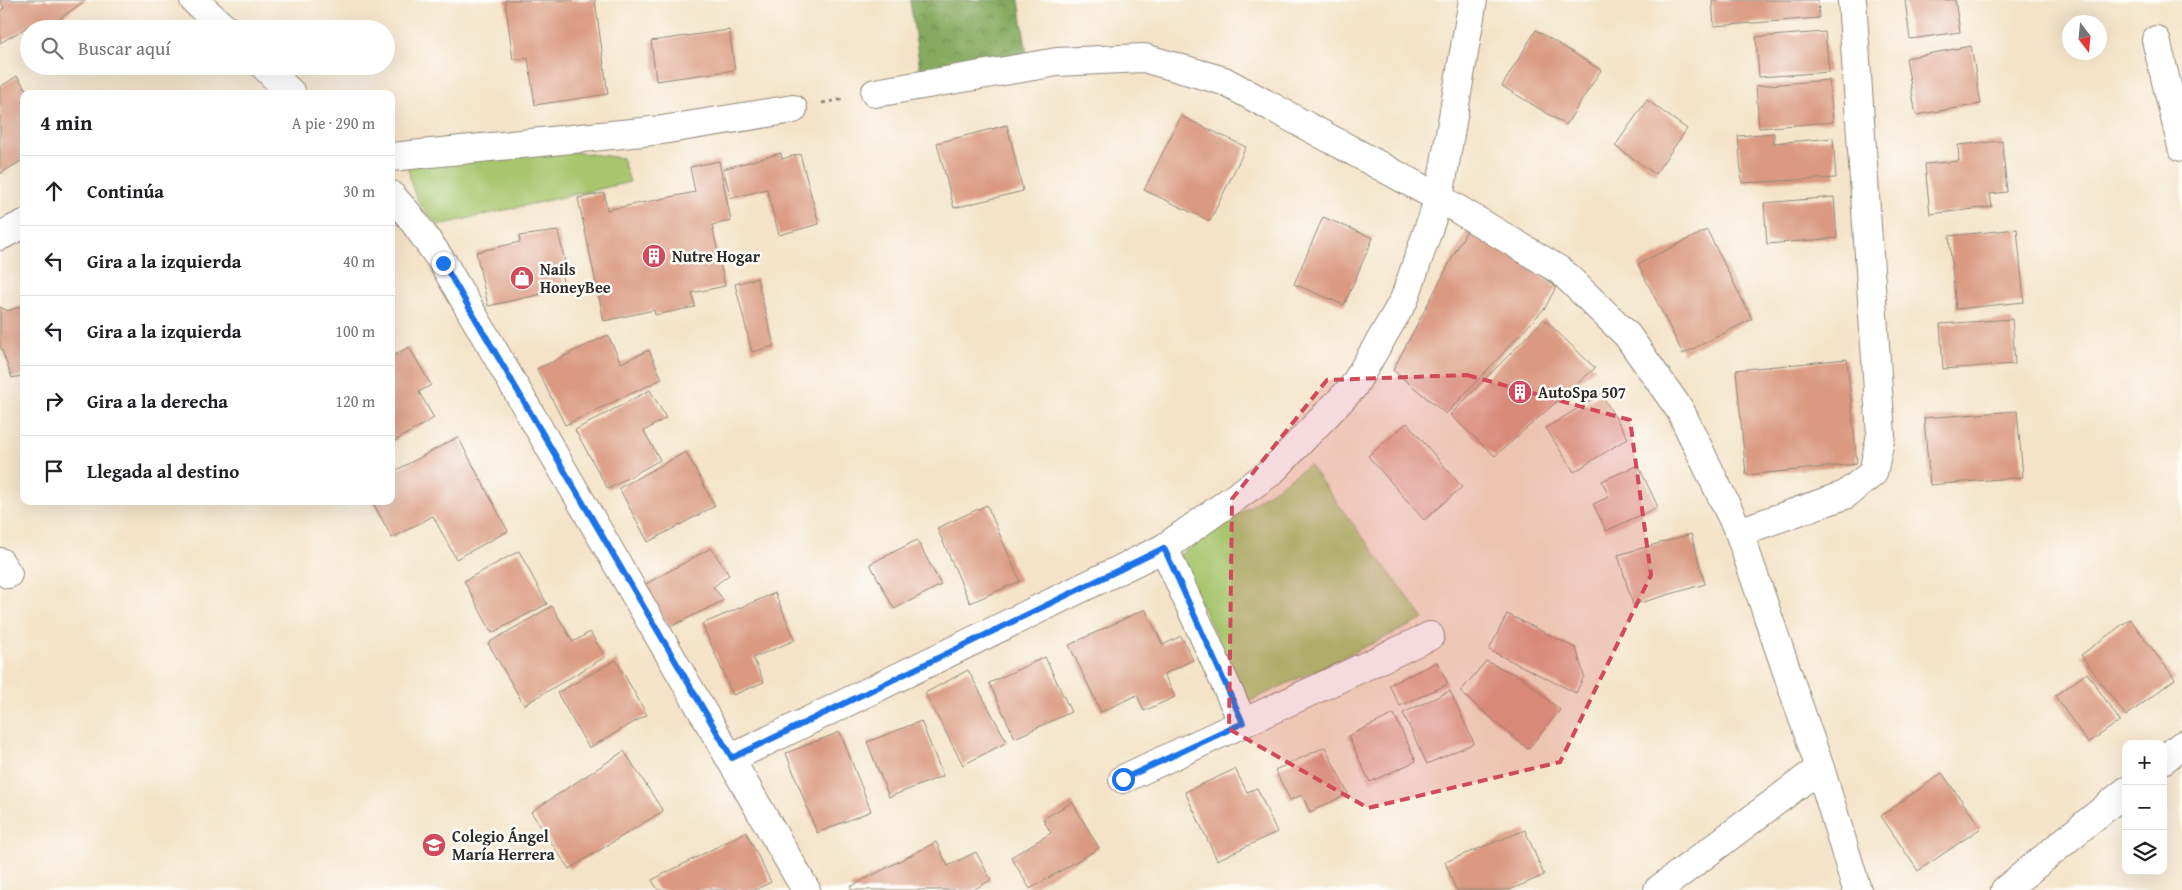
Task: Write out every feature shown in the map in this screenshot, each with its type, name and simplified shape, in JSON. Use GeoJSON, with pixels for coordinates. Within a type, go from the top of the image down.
{"type":"FeatureCollection","features":[{"type":"Feature","properties":{"kind":"street"},"geometry":{"type":"LineString","coordinates":[[194,0],[215,20]]}},
{"type":"Feature","properties":{"kind":"street"},"geometry":{"type":"LineString","coordinates":[[732,758],[1164,548],[1271,472],[1353,387],[1404,300],[1438,198],[1473,0]]}},
{"type":"Feature","properties":{"kind":"street"},"geometry":{"type":"LineString","coordinates":[[1739,532],[1845,494],[1873,473],[1879,445],[1881,435],[1852,0]]}},
{"type":"Feature","properties":{"kind":"street"},"geometry":{"type":"LineString","coordinates":[[2156,40],[2182,147]]}},
{"type":"Feature","properties":{"kind":"street"},"geometry":{"type":"LineString","coordinates":[[875,93],[1058,62],[1144,58],[1224,81],[1438,198],[1561,271],[1627,335],[1680,410],[1739,532],[1820,768],[1857,890]]}},
{"type":"Feature","properties":{"kind":"street"},"geometry":{"type":"LineString","coordinates":[[273,75],[288,90]]}},
{"type":"Feature","properties":{"kind":"street"},"geometry":{"type":"LineString","coordinates":[[395,157],[662,130],[793,109]]}},
{"type":"Feature","properties":{"kind":"street"},"geometry":{"type":"LineString","coordinates":[[395,199],[409,215],[443,263],[732,758],[806,890]]}},
{"type":"Feature","properties":{"kind":"street"},"geometry":{"type":"LineString","coordinates":[[0,236],[20,226]]}},
{"type":"Feature","properties":{"kind":"street"},"geometry":{"type":"LineString","coordinates":[[1164,548],[1243,723]]}},
{"type":"Feature","properties":{"kind":"street"},"geometry":{"type":"LineString","coordinates":[[1123,779],[1430,636]]}},
{"type":"Feature","properties":{"kind":"street"},"geometry":{"type":"LineString","coordinates":[[2167,757],[2182,745]]}},
{"type":"Feature","properties":{"kind":"street"},"geometry":{"type":"LineString","coordinates":[[1658,890],[1820,768]]}},
{"type":"Feature","properties":{"kind":"street"},"geometry":{"type":"LineString","coordinates":[[2005,890],[2122,794]]}},
{"type":"Feature","properties":{"kind":"path"},"geometry":{"type":"LineString","coordinates":[[793,109],[875,93]]}},
{"type":"Feature","properties":{"kind":"highlighted area"},"geometry":{"type":"Polygon","coordinates":[[[1467,375],[1630,420],[1651,575],[1560,762],[1368,808],[1229,729],[1232,499],[1327,380],[1467,375]]]}},
{"type":"Feature","properties":{"kind":"green space"},"geometry":{"type":"Polygon","coordinates":[[[910,0],[1019,0],[1027,55],[921,76],[910,0]]]}},
{"type":"Feature","properties":{"kind":"green space"},"geometry":{"type":"Polygon","coordinates":[[[558,150],[622,158],[630,182],[439,225],[420,204],[412,187],[408,169],[408,159],[558,150]]]}},
{"type":"Feature","properties":{"kind":"green space"},"geometry":{"type":"Polygon","coordinates":[[[1309,465],[1424,619],[1248,702],[1178,556],[1309,465]]]}},
{"type":"Feature","properties":{"kind":"building"},"geometry":{"type":"Polygon","coordinates":[[[0,0],[86,0],[58,20],[20,20],[20,31],[0,43],[0,11],[4,8],[0,0]]]}},
{"type":"Feature","properties":{"kind":"building"},"geometry":{"type":"Polygon","coordinates":[[[505,0],[595,0],[608,94],[535,105],[528,58],[513,60],[505,0]]]}},
{"type":"Feature","properties":{"kind":"building"},"geometry":{"type":"Polygon","coordinates":[[[1712,0],[1818,0],[1819,18],[1714,26],[1712,0]]]}},
{"type":"Feature","properties":{"kind":"building"},"geometry":{"type":"Polygon","coordinates":[[[1905,0],[1955,0],[1960,32],[1910,39],[1905,0]]]}},
{"type":"Feature","properties":{"kind":"building"},"geometry":{"type":"Polygon","coordinates":[[[729,30],[735,70],[656,81],[651,41],[729,30]]]}},
{"type":"Feature","properties":{"kind":"building"},"geometry":{"type":"Polygon","coordinates":[[[1536,30],[1601,70],[1566,125],[1502,86],[1536,30]]]}},
{"type":"Feature","properties":{"kind":"building"},"geometry":{"type":"Polygon","coordinates":[[[1825,32],[1829,72],[1759,77],[1756,37],[1825,32]]]}},
{"type":"Feature","properties":{"kind":"building"},"geometry":{"type":"Polygon","coordinates":[[[1971,46],[1981,104],[1916,115],[1906,58],[1971,46]]]}},
{"type":"Feature","properties":{"kind":"building"},"geometry":{"type":"Polygon","coordinates":[[[17,76],[26,90],[20,90],[20,162],[0,174],[0,87],[17,76]]]}},
{"type":"Feature","properties":{"kind":"building"},"geometry":{"type":"Polygon","coordinates":[[[1829,80],[1833,122],[1759,128],[1756,86],[1829,80]]]}},
{"type":"Feature","properties":{"kind":"building"},"geometry":{"type":"Polygon","coordinates":[[[1647,100],[1687,129],[1655,174],[1615,146],[1647,100]]]}},
{"type":"Feature","properties":{"kind":"building"},"geometry":{"type":"Polygon","coordinates":[[[1181,116],[1246,147],[1210,221],[1144,190],[1181,116]]]}},
{"type":"Feature","properties":{"kind":"building"},"geometry":{"type":"Polygon","coordinates":[[[1007,125],[1023,191],[954,208],[937,143],[1007,125]]]}},
{"type":"Feature","properties":{"kind":"building"},"geometry":{"type":"Polygon","coordinates":[[[1774,133],[1774,143],[1833,138],[1836,178],[1742,183],[1738,136],[1774,133]]]}},
{"type":"Feature","properties":{"kind":"building"},"geometry":{"type":"Polygon","coordinates":[[[2002,141],[2007,192],[1990,194],[1992,207],[1930,214],[1925,164],[1959,161],[1958,145],[2002,141]]]}},
{"type":"Feature","properties":{"kind":"building"},"geometry":{"type":"Polygon","coordinates":[[[781,153],[782,159],[800,154],[819,224],[779,235],[767,189],[731,198],[723,169],[781,153]]]}},
{"type":"Feature","properties":{"kind":"building","name":"Nutre Hogar"},"geometry":{"type":"Polygon","coordinates":[[[719,161],[731,221],[712,225],[725,286],[692,293],[695,307],[655,315],[654,310],[604,321],[578,198],[604,193],[607,210],[695,192],[690,167],[719,161]]]}},
{"type":"Feature","properties":{"kind":"building"},"geometry":{"type":"Polygon","coordinates":[[[1834,197],[1837,238],[1767,244],[1764,203],[1834,197]]]}},
{"type":"Feature","properties":{"kind":"building"},"geometry":{"type":"Polygon","coordinates":[[[1323,217],[1373,238],[1344,305],[1294,284],[1323,217]]]}},
{"type":"Feature","properties":{"kind":"building"},"geometry":{"type":"Polygon","coordinates":[[[1468,228],[1526,264],[1556,287],[1545,308],[1446,414],[1393,370],[1468,228]]]}},
{"type":"Feature","properties":{"kind":"building"},"geometry":{"type":"Polygon","coordinates":[[[2017,229],[2024,302],[1956,309],[1949,236],[2017,229]]]}},
{"type":"Feature","properties":{"kind":"building"},"geometry":{"type":"Polygon","coordinates":[[[1707,230],[1752,319],[1683,354],[1638,264],[1707,230]]]}},
{"type":"Feature","properties":{"kind":"building","name":"Nails HoneyBee"},"geometry":{"type":"Polygon","coordinates":[[[558,231],[566,266],[560,268],[565,289],[488,306],[476,252],[520,242],[519,236],[558,231]]]}},
{"type":"Feature","properties":{"kind":"building"},"geometry":{"type":"Polygon","coordinates":[[[757,278],[774,346],[752,352],[735,284],[757,278]]]}},
{"type":"Feature","properties":{"kind":"building"},"geometry":{"type":"Polygon","coordinates":[[[20,306],[20,376],[12,378],[0,345],[0,307],[8,311],[20,306]]]}},
{"type":"Feature","properties":{"kind":"building","name":"AutoSpa 507"},"geometry":{"type":"Polygon","coordinates":[[[1544,319],[1595,368],[1495,456],[1450,415],[1544,319]]]}},
{"type":"Feature","properties":{"kind":"building"},"geometry":{"type":"Polygon","coordinates":[[[2012,319],[2015,364],[1943,369],[1940,324],[2012,319]]]}},
{"type":"Feature","properties":{"kind":"building"},"geometry":{"type":"Polygon","coordinates":[[[608,335],[621,363],[649,350],[662,379],[565,425],[537,369],[608,335]]]}},
{"type":"Feature","properties":{"kind":"building"},"geometry":{"type":"Polygon","coordinates":[[[409,347],[431,385],[419,392],[434,418],[395,441],[395,355],[409,347]]]}},
{"type":"Feature","properties":{"kind":"building"},"geometry":{"type":"Polygon","coordinates":[[[1847,359],[1857,464],[1746,475],[1736,370],[1847,359]]]}},
{"type":"Feature","properties":{"kind":"building"},"geometry":{"type":"Polygon","coordinates":[[[650,390],[666,418],[644,431],[660,460],[608,489],[575,430],[650,390]]]}},
{"type":"Feature","properties":{"kind":"building"},"geometry":{"type":"Polygon","coordinates":[[[1601,394],[1628,438],[1574,472],[1546,428],[1601,394]]]}},
{"type":"Feature","properties":{"kind":"building"},"geometry":{"type":"Polygon","coordinates":[[[2017,411],[2023,477],[1930,485],[1924,418],[2017,411]]]}},
{"type":"Feature","properties":{"kind":"building"},"geometry":{"type":"Polygon","coordinates":[[[1407,423],[1462,487],[1424,520],[1368,456],[1407,423]]]}},
{"type":"Feature","properties":{"kind":"building"},"geometry":{"type":"Polygon","coordinates":[[[458,437],[508,531],[456,559],[433,516],[392,538],[374,505],[395,505],[395,471],[458,437]]]}},
{"type":"Feature","properties":{"kind":"building"},"geometry":{"type":"Polygon","coordinates":[[[686,452],[715,506],[648,542],[619,488],[686,452]]]}},
{"type":"Feature","properties":{"kind":"building"},"geometry":{"type":"Polygon","coordinates":[[[1638,465],[1658,507],[1606,531],[1593,504],[1609,497],[1602,481],[1638,465]]]}},
{"type":"Feature","properties":{"kind":"building"},"geometry":{"type":"Polygon","coordinates":[[[987,505],[1020,581],[970,603],[937,528],[987,505]]]}},
{"type":"Feature","properties":{"kind":"building"},"geometry":{"type":"Polygon","coordinates":[[[1691,534],[1705,584],[1633,605],[1618,555],[1691,534]]]}},
{"type":"Feature","properties":{"kind":"building"},"geometry":{"type":"Polygon","coordinates":[[[917,540],[941,585],[894,609],[870,564],[917,540]]]}},
{"type":"Feature","properties":{"kind":"building"},"geometry":{"type":"Polygon","coordinates":[[[711,548],[729,575],[713,587],[724,600],[670,627],[644,585],[711,548]]]}},
{"type":"Feature","properties":{"kind":"building"},"geometry":{"type":"Polygon","coordinates":[[[519,551],[547,604],[492,633],[464,581],[519,551]]]}},
{"type":"Feature","properties":{"kind":"building"},"geometry":{"type":"Polygon","coordinates":[[[775,593],[795,640],[753,658],[764,682],[733,695],[702,624],[775,593]]]}},
{"type":"Feature","properties":{"kind":"building"},"geometry":{"type":"Polygon","coordinates":[[[552,606],[573,642],[590,632],[605,657],[524,705],[488,643],[552,606]]]}},
{"type":"Feature","properties":{"kind":"building"},"geometry":{"type":"Polygon","coordinates":[[[1145,609],[1163,645],[1181,636],[1193,660],[1164,674],[1175,697],[1144,711],[1137,695],[1101,712],[1069,645],[1145,609]]]}},
{"type":"Feature","properties":{"kind":"building"},"geometry":{"type":"Polygon","coordinates":[[[1507,614],[1576,648],[1584,676],[1576,693],[1489,650],[1507,614]]]}},
{"type":"Feature","properties":{"kind":"building"},"geometry":{"type":"Polygon","coordinates":[[[2130,619],[2175,679],[2126,716],[2081,655],[2130,619]]]}},
{"type":"Feature","properties":{"kind":"building"},"geometry":{"type":"Polygon","coordinates":[[[1045,657],[1071,712],[1015,738],[989,683],[1045,657]]]}},
{"type":"Feature","properties":{"kind":"building"},"geometry":{"type":"Polygon","coordinates":[[[616,660],[647,715],[589,748],[557,693],[616,660]]]}},
{"type":"Feature","properties":{"kind":"building"},"geometry":{"type":"Polygon","coordinates":[[[1486,661],[1523,678],[1560,710],[1528,749],[1460,692],[1486,661]]]}},
{"type":"Feature","properties":{"kind":"building"},"geometry":{"type":"Polygon","coordinates":[[[1437,662],[1448,684],[1400,706],[1389,685],[1437,662]]]}},
{"type":"Feature","properties":{"kind":"building"},"geometry":{"type":"Polygon","coordinates":[[[968,670],[1007,742],[963,765],[925,693],[968,670]]]}},
{"type":"Feature","properties":{"kind":"building"},"geometry":{"type":"Polygon","coordinates":[[[2087,673],[2120,721],[2088,743],[2055,696],[2087,673]]]}},
{"type":"Feature","properties":{"kind":"building"},"geometry":{"type":"Polygon","coordinates":[[[1450,691],[1474,743],[1427,764],[1403,713],[1450,691]]]}},
{"type":"Feature","properties":{"kind":"building"},"geometry":{"type":"Polygon","coordinates":[[[1394,714],[1416,761],[1370,782],[1348,736],[1394,714]]]}},
{"type":"Feature","properties":{"kind":"building"},"geometry":{"type":"Polygon","coordinates":[[[921,721],[943,776],[889,797],[867,742],[921,721]]]}},
{"type":"Feature","properties":{"kind":"building"},"geometry":{"type":"Polygon","coordinates":[[[840,732],[871,811],[817,833],[786,753],[840,732]]]}},
{"type":"Feature","properties":{"kind":"building"},"geometry":{"type":"Polygon","coordinates":[[[1325,747],[1348,794],[1310,812],[1302,795],[1290,800],[1275,770],[1325,747]]]}},
{"type":"Feature","properties":{"kind":"building"},"geometry":{"type":"Polygon","coordinates":[[[624,751],[663,811],[569,869],[531,812],[624,751]]]}},
{"type":"Feature","properties":{"kind":"building"},"geometry":{"type":"Polygon","coordinates":[[[1235,769],[1247,792],[1257,788],[1277,832],[1217,860],[1185,792],[1235,769]]]}},
{"type":"Feature","properties":{"kind":"building"},"geometry":{"type":"Polygon","coordinates":[[[1942,773],[1981,828],[1918,871],[1881,816],[1942,773]]]}},
{"type":"Feature","properties":{"kind":"building"},"geometry":{"type":"Polygon","coordinates":[[[1072,802],[1099,848],[1030,889],[1011,857],[1051,833],[1043,819],[1072,802]]]}},
{"type":"Feature","properties":{"kind":"building"},"geometry":{"type":"Polygon","coordinates":[[[1525,830],[1544,875],[1510,890],[1456,890],[1445,862],[1525,830]]]}},
{"type":"Feature","properties":{"kind":"building"},"geometry":{"type":"Polygon","coordinates":[[[746,832],[771,882],[755,890],[658,890],[652,880],[746,832]]]}},
{"type":"Feature","properties":{"kind":"building"},"geometry":{"type":"Polygon","coordinates":[[[936,842],[948,866],[976,852],[991,880],[973,890],[852,890],[850,887],[936,842]]]}},
{"type":"Feature","properties":{"kind":"place","name":"Nutre Hogar"},"geometry":{"type":"Point","coordinates":[654,256]}},
{"type":"Feature","properties":{"kind":"place","name":"Nails HoneyBee"},"geometry":{"type":"Point","coordinates":[522,278]}},
{"type":"Feature","properties":{"kind":"place","name":"AutoSpa 507"},"geometry":{"type":"Point","coordinates":[1520,392]}},
{"type":"Feature","properties":{"kind":"place","name":"Colegio Ángel María Herrera"},"geometry":{"type":"Point","coordinates":[434,845]}},
{"type":"Feature","properties":{"kind":"route"},"geometry":{"type":"LineString","coordinates":[[443,263],[732,758],[1164,548],[1243,723],[1123,779]]}}]}
